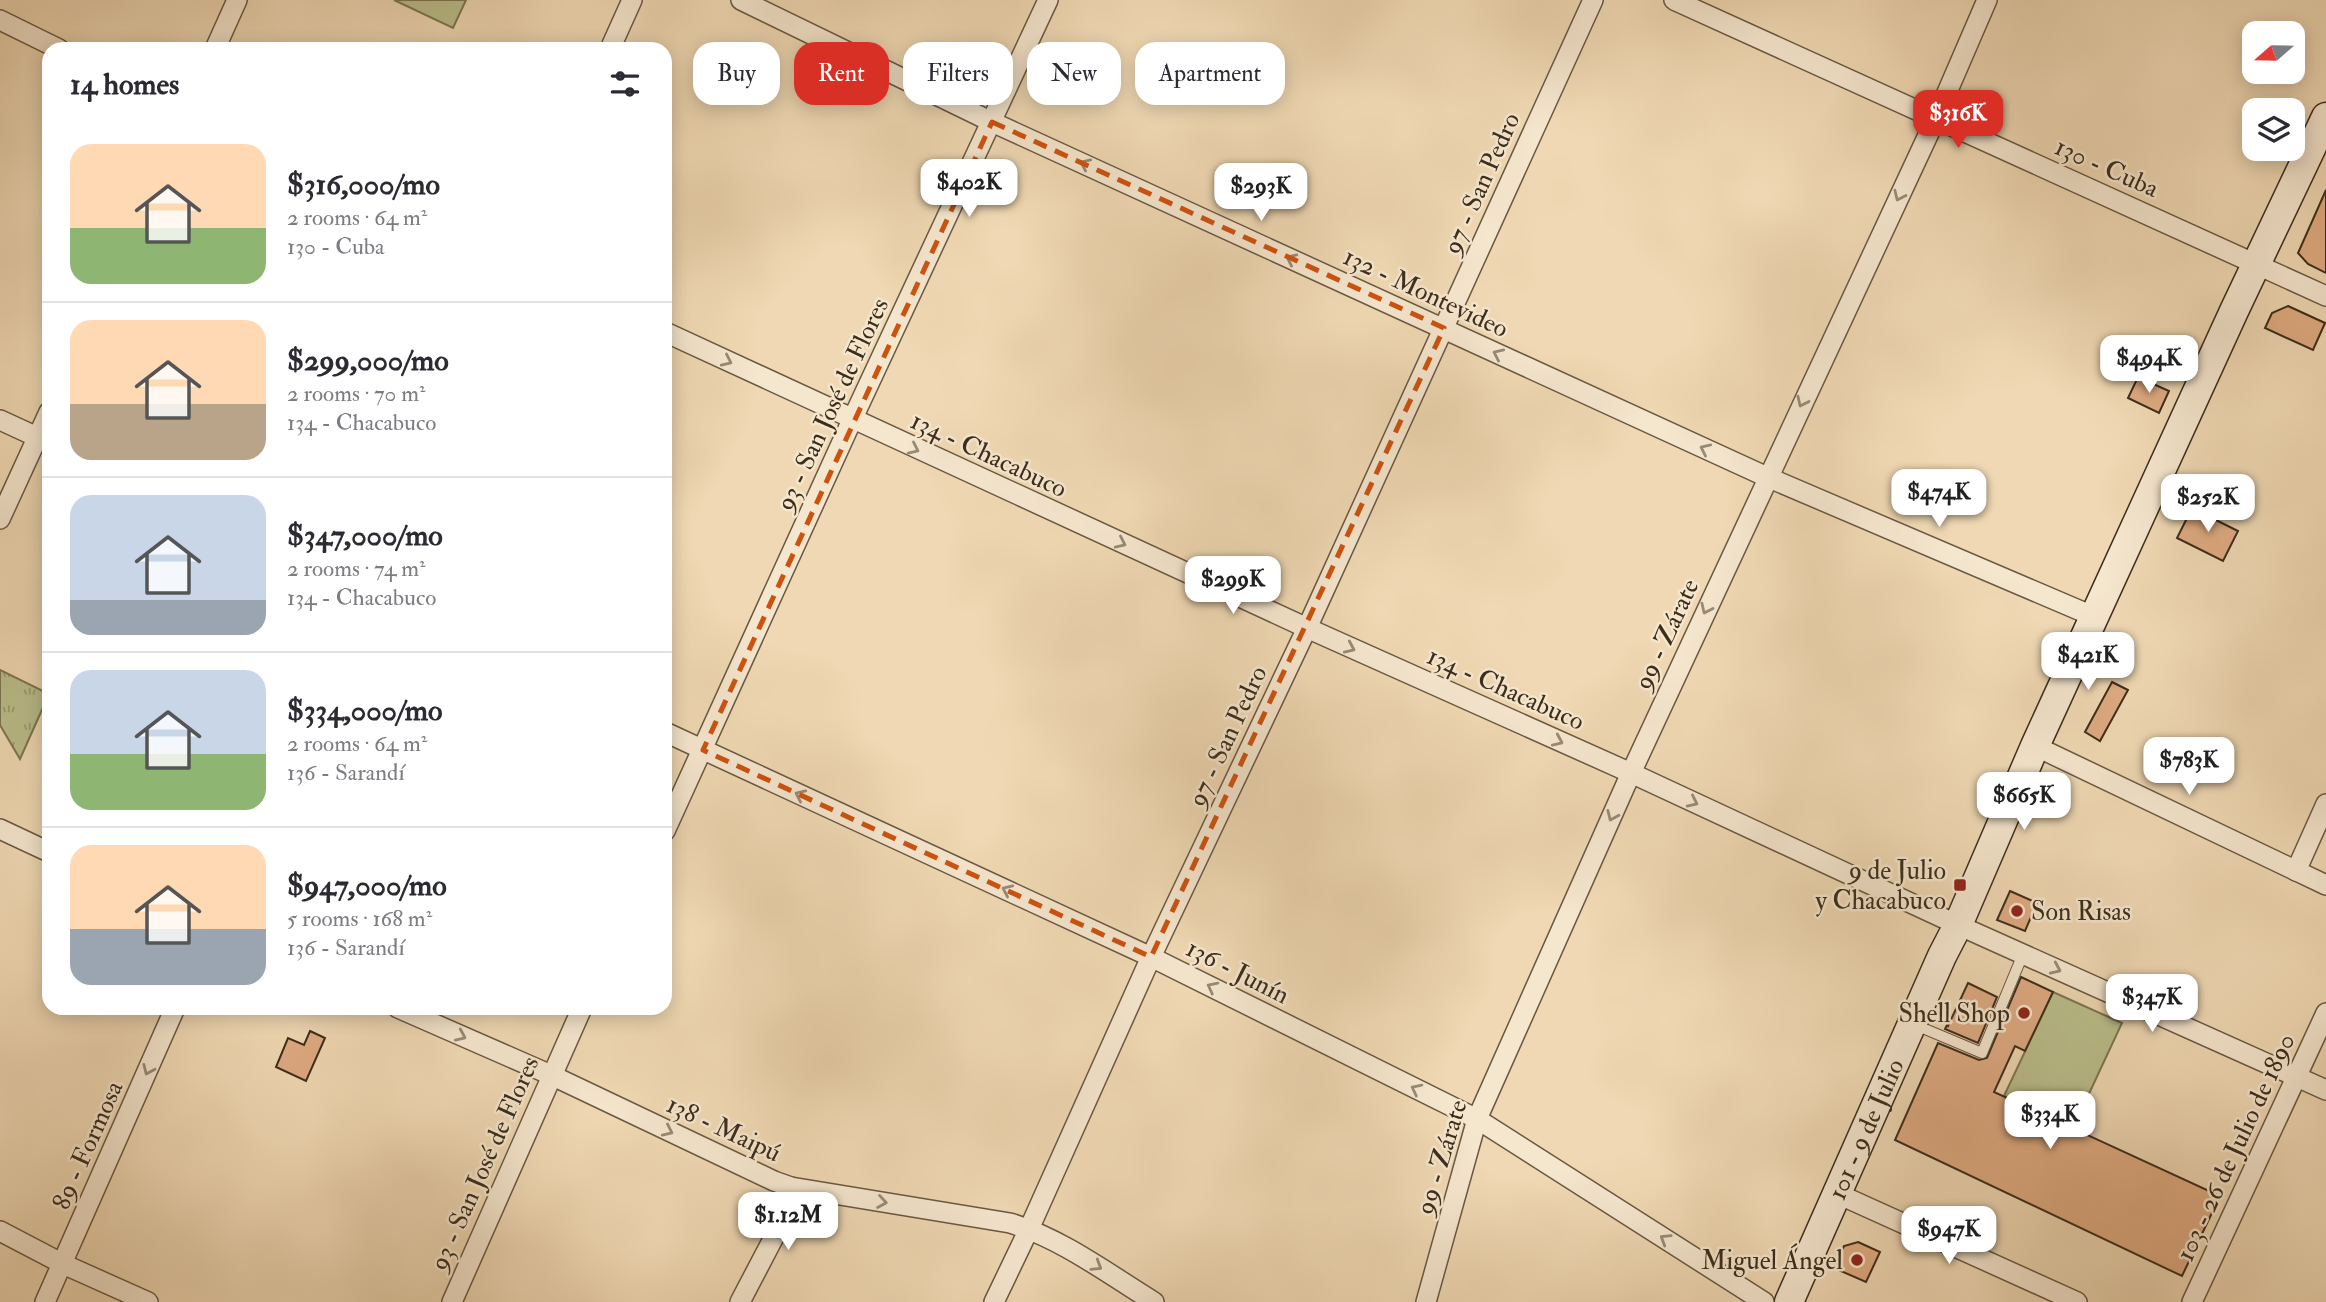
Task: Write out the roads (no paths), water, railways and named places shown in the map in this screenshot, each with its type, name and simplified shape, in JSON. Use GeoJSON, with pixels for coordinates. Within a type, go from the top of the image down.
{"type":"FeatureCollection","features":[{"type":"Feature","properties":{"kind":"street"},"geometry":{"type":"LineString","coordinates":[[218,42],[237,0]]}},
{"type":"Feature","properties":{"kind":"street"},"geometry":{"type":"LineString","coordinates":[[613,42],[632,0]]}},
{"type":"Feature","properties":{"kind":"street","name":"132 - Montevideo"},"geometry":{"type":"LineString","coordinates":[[741,0],[992,122],[1767,477],[2095,618]]}},
{"type":"Feature","properties":{"kind":"street","name":"93 - San José de Flores"},"geometry":{"type":"LineString","coordinates":[[672,816],[852,420],[1048,0]]}},
{"type":"Feature","properties":{"kind":"street","name":"97 - San Pedro"},"geometry":{"type":"LineString","coordinates":[[994,1302],[1307,628],[1593,0]]}},
{"type":"Feature","properties":{"kind":"street","name":"130 - Cuba"},"geometry":{"type":"LineString","coordinates":[[1674,0],[2326,296]]}},
{"type":"Feature","properties":{"kind":"street","name":"99 - Zárate"},"geometry":{"type":"LineString","coordinates":[[1426,1302],[1477,1119],[1631,773],[1936,118],[1987,0]]}},
{"type":"Feature","properties":{"kind":"street"},"geometry":{"type":"LineString","coordinates":[[0,20],[45,42]]}},
{"type":"Feature","properties":{"kind":"street","name":"101 - 9 de Julio"},"geometry":{"type":"LineString","coordinates":[[1789,1302],[2035,746],[2326,117]]}},
{"type":"Feature","properties":{"kind":"street","name":"134 - Chacabuco"},"geometry":{"type":"LineString","coordinates":[[672,335],[1307,628],[2326,1090]]}},
{"type":"Feature","properties":{"kind":"street"},"geometry":{"type":"LineString","coordinates":[[0,420],[42,440]]}},
{"type":"Feature","properties":{"kind":"street"},"geometry":{"type":"LineString","coordinates":[[0,519],[42,442]]}},
{"type":"Feature","properties":{"kind":"street","name":"136 - Junín"},"geometry":{"type":"LineString","coordinates":[[672,735],[1152,957],[1477,1119],[1764,1302]]}},
{"type":"Feature","properties":{"kind":"street"},"geometry":{"type":"LineString","coordinates":[[2035,746],[2326,886]]}},
{"type":"Feature","properties":{"kind":"street"},"geometry":{"type":"LineString","coordinates":[[2296,871],[2326,804]]}},
{"type":"Feature","properties":{"kind":"street"},"geometry":{"type":"LineString","coordinates":[[0,829],[42,849]]}},
{"type":"Feature","properties":{"kind":"street","name":"103 - 26 de Julio de 1890"},"geometry":{"type":"LineString","coordinates":[[2192,1302],[2326,1013]]}},
{"type":"Feature","properties":{"kind":"street","name":"89 - Formosa"},"geometry":{"type":"LineString","coordinates":[[45,1302],[172,1015]]}},
{"type":"Feature","properties":{"kind":"street","name":"138 - Maipú"},"geometry":{"type":"LineString","coordinates":[[414,1015],[551,1075],[774,1181],[791,1187],[1010,1223],[1029,1229],[1061,1244],[1154,1302]]}},
{"type":"Feature","properties":{"kind":"street","name":"93 - San José de Flores"},"geometry":{"type":"LineString","coordinates":[[452,1302],[579,1015]]}},
{"type":"Feature","properties":{"kind":"street"},"geometry":{"type":"LineString","coordinates":[[740,1302],[785,1216],[791,1187]]}},
{"type":"Feature","properties":{"kind":"street"},"geometry":{"type":"LineString","coordinates":[[1838,1194],[2077,1302]]}},
{"type":"Feature","properties":{"kind":"street"},"geometry":{"type":"LineString","coordinates":[[0,1231],[63,1264],[148,1302]]}},
{"type":"Feature","properties":{"kind":"lane"},"geometry":{"type":"LineString","coordinates":[[1912,1024],[1982,1054],[2023,954]]}},
{"type":"Feature","properties":{"kind":"place","name":"9 de Julio y Chacabuco"},"geometry":{"type":"Point","coordinates":[1960,885]}},
{"type":"Feature","properties":{"kind":"place","name":"Son Risas"},"geometry":{"type":"Point","coordinates":[2017,911]}},
{"type":"Feature","properties":{"kind":"place","name":"Shell Shop"},"geometry":{"type":"Point","coordinates":[2024,1013]}},
{"type":"Feature","properties":{"kind":"place","name":"Miguel Ángel"},"geometry":{"type":"Point","coordinates":[1857,1260]}}]}
